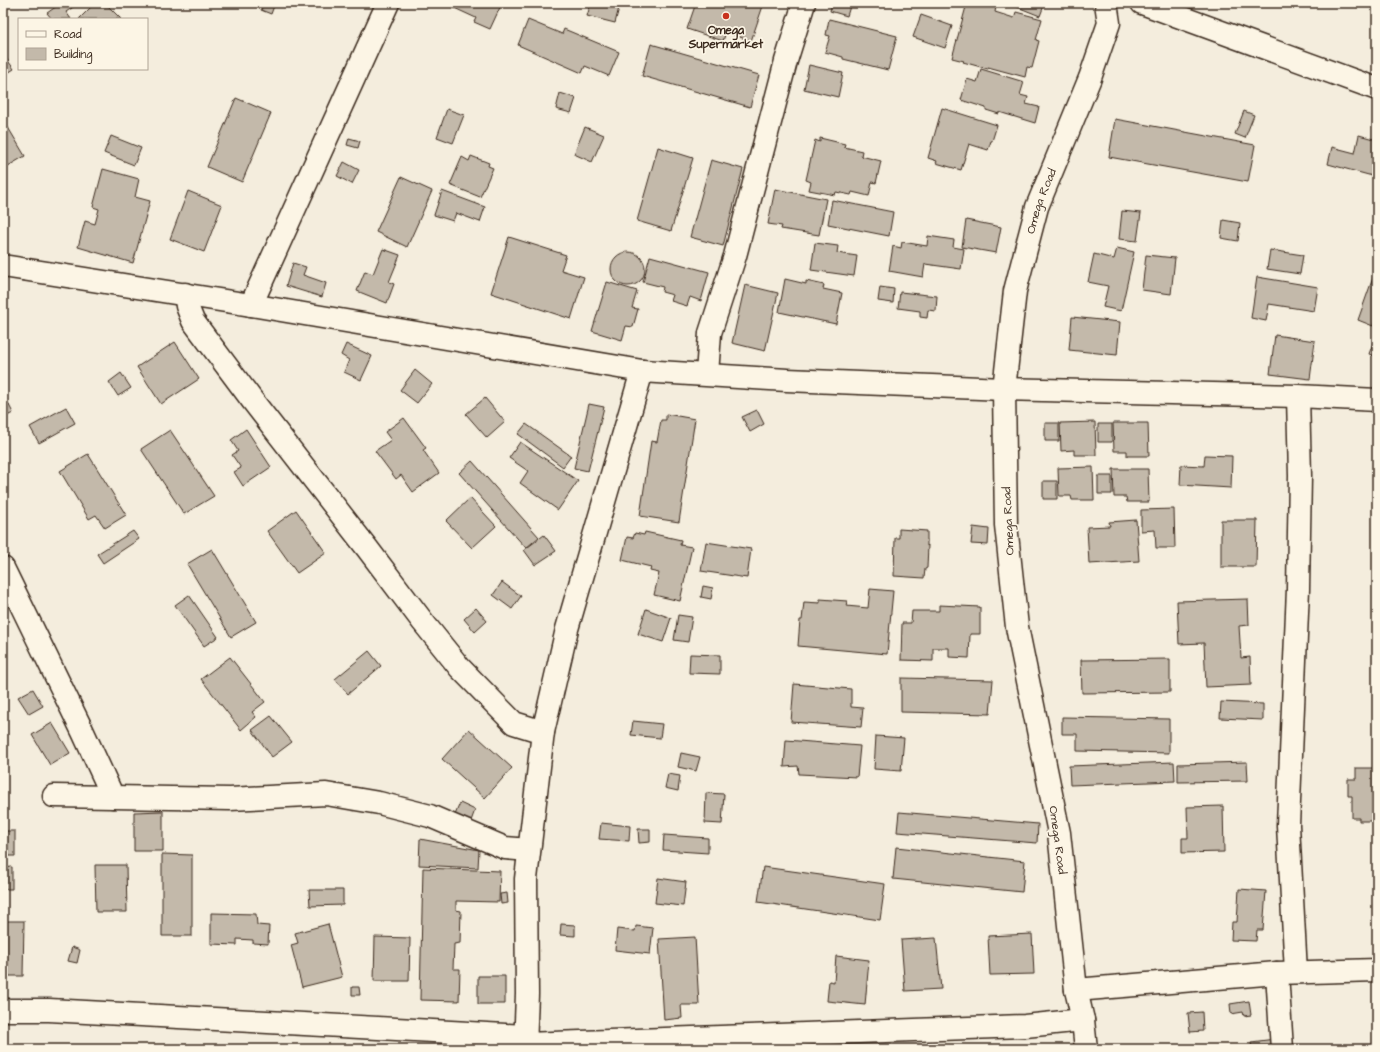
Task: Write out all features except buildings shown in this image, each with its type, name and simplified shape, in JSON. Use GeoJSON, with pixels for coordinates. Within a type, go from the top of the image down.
{"type":"FeatureCollection","features":[{"type":"Feature","properties":{"kind":"street"},"geometry":{"type":"LineString","coordinates":[[251,305],[388,3]]}},
{"type":"Feature","properties":{"kind":"street"},"geometry":{"type":"LineString","coordinates":[[707,374],[710,332],[735,256],[786,61],[804,3]]}},
{"type":"Feature","properties":{"kind":"street","name":"Omega Road"},"geometry":{"type":"LineString","coordinates":[[1086,1049],[1083,1020],[1076,990],[1059,833],[1017,627],[1006,525],[1004,389],[1015,291],[1037,207],[1090,78],[1109,23],[1106,3]]}},
{"type":"Feature","properties":{"kind":"street"},"geometry":{"type":"LineString","coordinates":[[1142,3],[1377,89]]}},
{"type":"Feature","properties":{"kind":"street"},"geometry":{"type":"LineString","coordinates":[[3,266],[185,294],[642,371],[787,380],[1004,389],[1298,396],[1377,400]]}},
{"type":"Feature","properties":{"kind":"street"},"geometry":{"type":"LineString","coordinates":[[185,294],[187,306],[193,322],[455,663],[514,723],[543,732]]}},
{"type":"Feature","properties":{"kind":"street"},"geometry":{"type":"LineString","coordinates":[[526,1043],[526,879],[543,732],[567,629],[642,371]]}},
{"type":"Feature","properties":{"kind":"street"},"geometry":{"type":"LineString","coordinates":[[1282,1049],[1287,973],[1288,825],[1298,589],[1300,476],[1298,396]]}},
{"type":"Feature","properties":{"kind":"street"},"geometry":{"type":"LineString","coordinates":[[3,568],[113,797]]}},
{"type":"Feature","properties":{"kind":"street"},"geometry":{"type":"LineString","coordinates":[[54,796],[230,799],[326,794],[380,803],[430,816],[505,848],[529,850]]}},
{"type":"Feature","properties":{"kind":"street"},"geometry":{"type":"LineString","coordinates":[[1076,990],[1287,973],[1377,970]]}},
{"type":"Feature","properties":{"kind":"street"},"geometry":{"type":"LineString","coordinates":[[3,1010],[49,1010],[526,1043],[1025,1026],[1083,1020]]}},
{"type":"Feature","properties":{"kind":"place","name":"Omega Supermarket"},"geometry":{"type":"Point","coordinates":[726,16]}}]}
